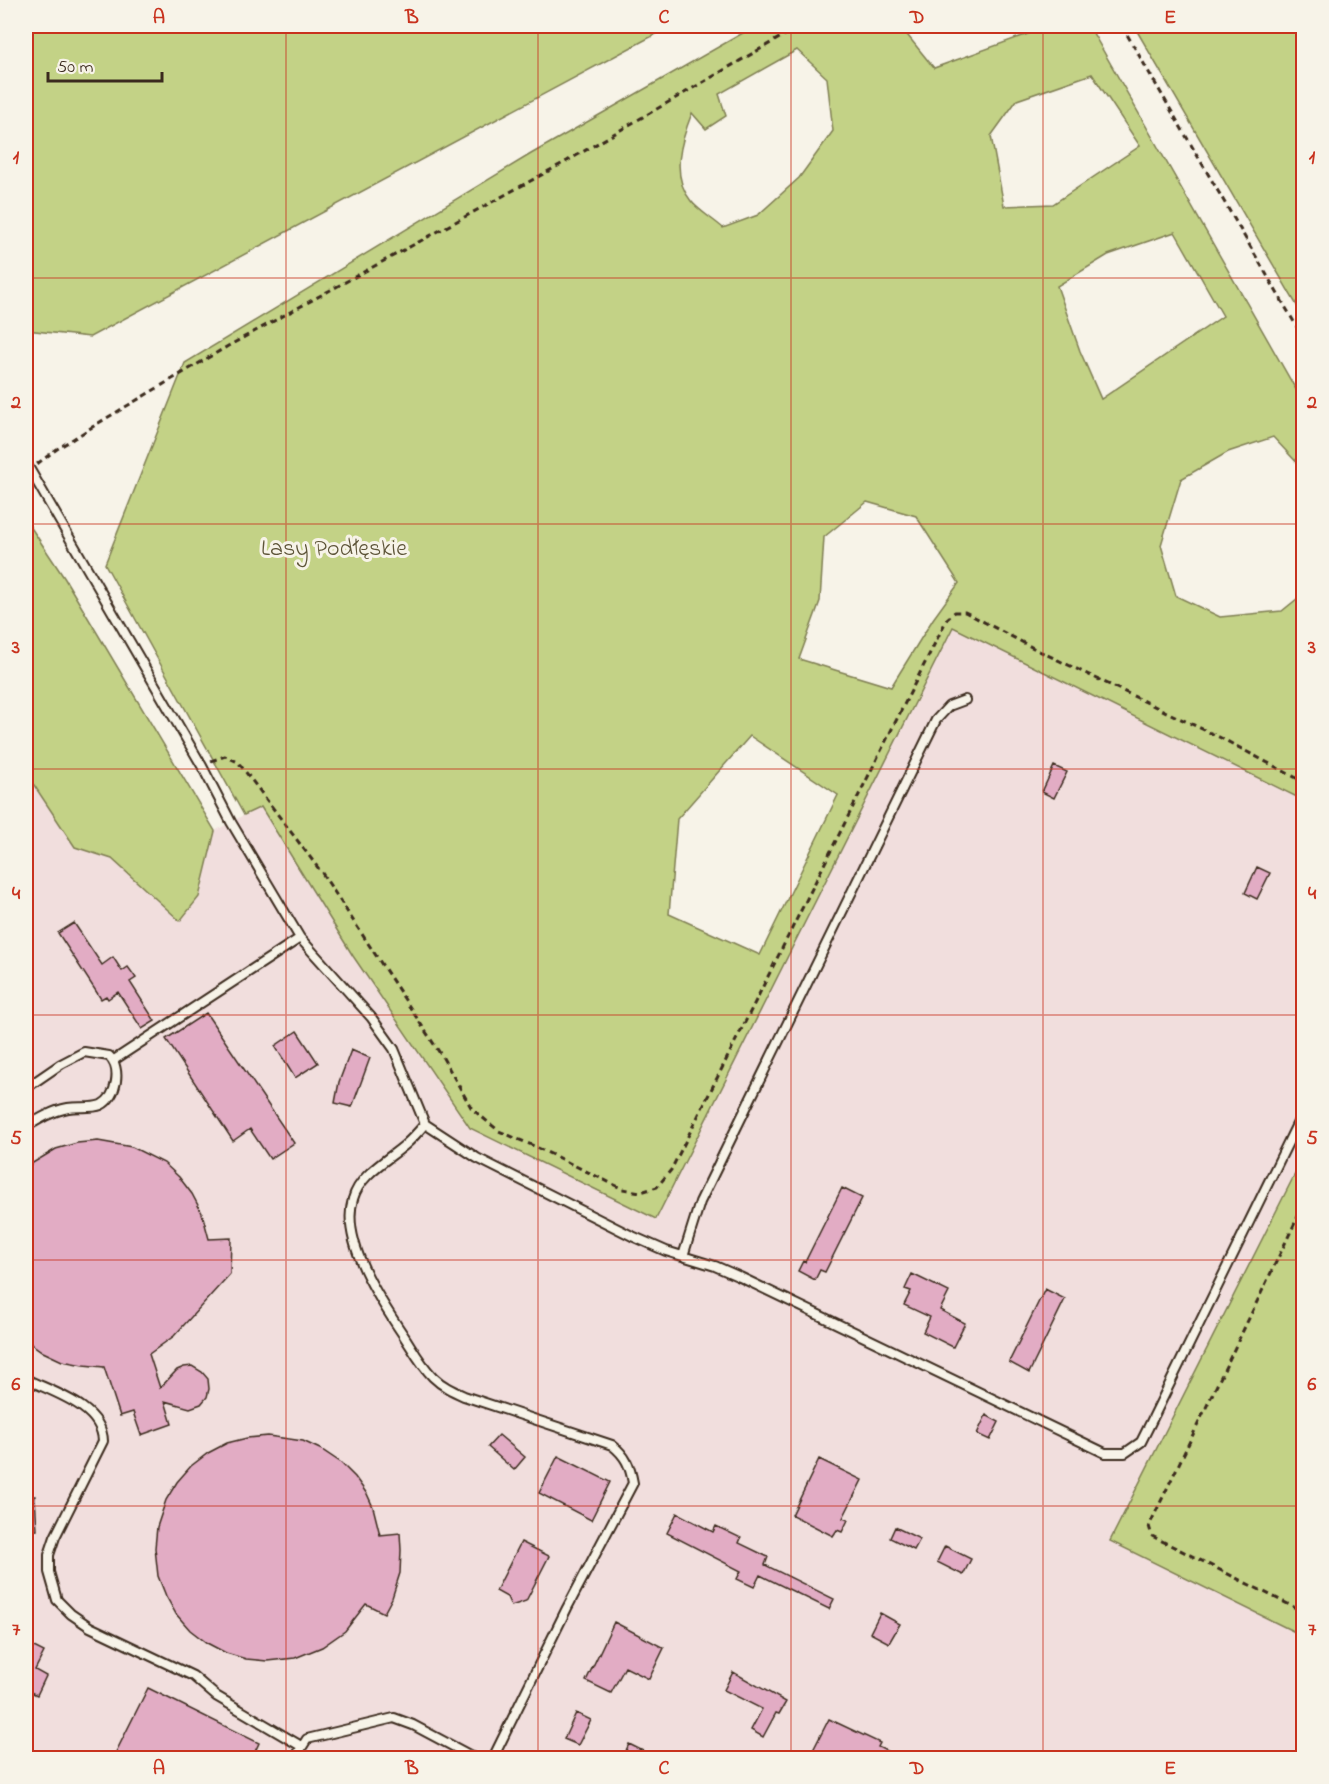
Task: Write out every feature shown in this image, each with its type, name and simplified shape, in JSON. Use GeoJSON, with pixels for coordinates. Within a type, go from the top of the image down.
{"type":"FeatureCollection","features":[{"type":"Feature","properties":{"kind":"lane"},"geometry":{"type":"LineString","coordinates":[[28,467],[300,938],[365,1009],[394,1049],[425,1124],[477,1158],[633,1236],[740,1277],[1105,1453],[1125,1453],[1141,1442],[1304,1110]]}},
{"type":"Feature","properties":{"kind":"lane"},"geometry":{"type":"LineString","coordinates":[[682,1256],[700,1202],[936,720],[949,706],[965,700]]}},
{"type":"Feature","properties":{"kind":"lane"},"geometry":{"type":"LineString","coordinates":[[114,1060],[300,938]]}},
{"type":"Feature","properties":{"kind":"lane"},"geometry":{"type":"LineString","coordinates":[[26,1088],[84,1052],[110,1056],[116,1065],[116,1080],[111,1096],[100,1105],[51,1112],[26,1127]]}},
{"type":"Feature","properties":{"kind":"lane"},"geometry":{"type":"LineString","coordinates":[[425,1124],[408,1143],[364,1179],[353,1198],[351,1225],[357,1252],[370,1282],[422,1364],[446,1388],[612,1445],[623,1453],[630,1467],[633,1483],[567,1608],[493,1758]]}},
{"type":"Feature","properties":{"kind":"lane"},"geometry":{"type":"LineString","coordinates":[[26,1379],[74,1402],[92,1415],[103,1431],[103,1441],[55,1537],[50,1555],[49,1572],[57,1600],[71,1614],[90,1627],[193,1676],[216,1696],[301,1746]]}},
{"type":"Feature","properties":{"kind":"lane"},"geometry":{"type":"LineString","coordinates":[[296,1758],[307,1739],[394,1718],[413,1725],[475,1758]]}},
{"type":"Feature","properties":{"kind":"path"},"geometry":{"type":"LineString","coordinates":[[28,467],[228,346],[567,161],[800,26]]}},
{"type":"Feature","properties":{"kind":"path"},"geometry":{"type":"LineString","coordinates":[[1122,26],[1304,339]]}},
{"type":"Feature","properties":{"kind":"path"},"geometry":{"type":"LineString","coordinates":[[202,766],[225,756],[238,762],[322,873],[443,1058],[472,1109],[499,1131],[623,1189],[641,1192],[657,1187],[671,1170],[947,619],[955,612],[965,612],[1039,651],[1221,738],[1304,782]]}},
{"type":"Feature","properties":{"kind":"path"},"geometry":{"type":"LineString","coordinates":[[1304,1204],[1149,1526],[1152,1536],[1304,1612]]}},
{"type":"Feature","properties":{"kind":"shaded area"},"geometry":{"type":"Polygon","coordinates":[[[953,627],[1303,800],[1303,1158],[1110,1541],[1303,1636],[1303,1758],[26,1758],[26,773],[75,847],[112,859],[180,921],[199,897],[215,831],[260,806],[353,956],[444,1084],[656,1219],[953,627]]]}},
{"type":"Feature","properties":{"kind":"green space"},"geometry":{"type":"Polygon","coordinates":[[[26,26],[671,26],[90,337],[26,330],[26,26]]]}},
{"type":"Feature","properties":{"kind":"green space","name":"Lasy Podłęskie"},"geometry":{"type":"Polygon","coordinates":[[[755,26],[900,26],[934,68],[1050,26],[1089,26],[1303,402],[1303,469],[1273,437],[1228,452],[1181,479],[1161,545],[1176,596],[1220,617],[1282,611],[1303,594],[1303,800],[953,627],[656,1219],[470,1128],[353,956],[261,807],[244,815],[105,564],[185,363],[531,154],[755,26]],[[797,50],[719,94],[726,116],[706,129],[692,113],[681,146],[679,169],[685,191],[691,201],[723,228],[758,215],[799,178],[833,131],[827,78],[797,50]],[[1092,74],[1017,100],[991,136],[1004,206],[1053,204],[1140,146],[1092,74]],[[1175,232],[1108,255],[1057,286],[1080,351],[1101,399],[1223,316],[1175,232]],[[867,502],[824,537],[820,601],[799,659],[891,687],[933,619],[959,583],[916,516],[867,502]],[[750,736],[677,819],[669,914],[760,955],[838,795],[750,736]]]}},
{"type":"Feature","properties":{"kind":"green space"},"geometry":{"type":"Polygon","coordinates":[[[1134,26],[1303,26],[1303,316],[1134,26]]]}},
{"type":"Feature","properties":{"kind":"green space"},"geometry":{"type":"Polygon","coordinates":[[[26,520],[65,579],[215,831],[199,897],[180,921],[112,859],[75,847],[26,773],[26,520]]]}},
{"type":"Feature","properties":{"kind":"green space"},"geometry":{"type":"Polygon","coordinates":[[[1303,1158],[1303,1636],[1110,1541],[1303,1158]]]}},
{"type":"Feature","properties":{"kind":"building"},"geometry":{"type":"Polygon","coordinates":[[[1054,766],[1067,772],[1054,798],[1042,792],[1054,766]]]}},
{"type":"Feature","properties":{"kind":"building"},"geometry":{"type":"Polygon","coordinates":[[[1257,867],[1270,873],[1257,899],[1245,893],[1257,867]]]}},
{"type":"Feature","properties":{"kind":"building"},"geometry":{"type":"Polygon","coordinates":[[[74,923],[102,965],[113,957],[122,971],[128,967],[136,978],[130,982],[155,1021],[142,1029],[118,992],[108,999],[106,996],[101,999],[58,933],[74,923]]]}},
{"type":"Feature","properties":{"kind":"building"},"geometry":{"type":"Polygon","coordinates":[[[206,1013],[294,1143],[270,1159],[250,1129],[233,1141],[166,1039],[206,1013]]]}},
{"type":"Feature","properties":{"kind":"building"},"geometry":{"type":"Polygon","coordinates":[[[297,1031],[318,1063],[295,1078],[275,1046],[297,1031]]]}},
{"type":"Feature","properties":{"kind":"building"},"geometry":{"type":"Polygon","coordinates":[[[351,1050],[370,1058],[352,1107],[335,1103],[339,1082],[351,1050]]]}},
{"type":"Feature","properties":{"kind":"building"},"geometry":{"type":"Polygon","coordinates":[[[98,1141],[132,1147],[164,1163],[192,1194],[202,1213],[209,1239],[231,1238],[230,1274],[174,1336],[149,1354],[160,1388],[177,1370],[192,1366],[208,1379],[207,1397],[201,1404],[190,1408],[165,1401],[172,1424],[141,1435],[133,1412],[120,1416],[104,1367],[62,1361],[26,1340],[26,1167],[56,1149],[77,1143],[98,1141]]]}},
{"type":"Feature","properties":{"kind":"building"},"geometry":{"type":"Polygon","coordinates":[[[842,1188],[862,1198],[825,1272],[820,1270],[815,1280],[798,1271],[803,1261],[805,1262],[842,1188]]]}},
{"type":"Feature","properties":{"kind":"building"},"geometry":{"type":"Polygon","coordinates":[[[912,1274],[949,1292],[940,1310],[965,1323],[953,1347],[923,1332],[930,1317],[904,1305],[911,1291],[905,1289],[912,1274]]]}},
{"type":"Feature","properties":{"kind":"building"},"geometry":{"type":"Polygon","coordinates":[[[1045,1289],[1065,1299],[1029,1373],[1009,1362],[1045,1289]]]}},
{"type":"Feature","properties":{"kind":"building"},"geometry":{"type":"Polygon","coordinates":[[[986,1415],[999,1422],[990,1440],[977,1434],[986,1415]]]}},
{"type":"Feature","properties":{"kind":"building"},"geometry":{"type":"Polygon","coordinates":[[[499,1435],[525,1457],[514,1470],[488,1447],[499,1435]]]}},
{"type":"Feature","properties":{"kind":"building"},"geometry":{"type":"Polygon","coordinates":[[[268,1436],[303,1441],[340,1462],[367,1494],[380,1535],[400,1533],[401,1550],[400,1573],[392,1598],[384,1613],[366,1604],[345,1631],[322,1647],[295,1658],[267,1661],[246,1659],[226,1653],[207,1643],[190,1630],[176,1614],[166,1596],[158,1576],[155,1548],[157,1527],[166,1500],[177,1482],[191,1466],[208,1453],[227,1443],[268,1436]]]}},
{"type":"Feature","properties":{"kind":"building"},"geometry":{"type":"Polygon","coordinates":[[[558,1456],[610,1482],[591,1520],[539,1493],[558,1456]]]}},
{"type":"Feature","properties":{"kind":"building"},"geometry":{"type":"Polygon","coordinates":[[[819,1459],[862,1480],[843,1518],[848,1520],[842,1532],[837,1530],[833,1536],[792,1515],[819,1459]]]}},
{"type":"Feature","properties":{"kind":"building"},"geometry":{"type":"Polygon","coordinates":[[[26,1496],[35,1496],[37,1530],[26,1531],[26,1496]]]}},
{"type":"Feature","properties":{"kind":"building"},"geometry":{"type":"Polygon","coordinates":[[[677,1513],[713,1532],[716,1526],[741,1538],[739,1543],[768,1557],[765,1565],[834,1599],[829,1609],[760,1575],[754,1587],[737,1579],[741,1571],[667,1533],[677,1513]]]}},
{"type":"Feature","properties":{"kind":"building"},"geometry":{"type":"Polygon","coordinates":[[[895,1527],[920,1539],[914,1550],[890,1538],[895,1527]]]}},
{"type":"Feature","properties":{"kind":"building"},"geometry":{"type":"Polygon","coordinates":[[[521,1542],[549,1556],[526,1601],[511,1606],[507,1597],[496,1591],[521,1542]]]}},
{"type":"Feature","properties":{"kind":"building"},"geometry":{"type":"Polygon","coordinates":[[[945,1546],[971,1559],[963,1575],[937,1562],[945,1546]]]}},
{"type":"Feature","properties":{"kind":"building"},"geometry":{"type":"Polygon","coordinates":[[[880,1613],[900,1624],[889,1643],[870,1633],[880,1613]]]}},
{"type":"Feature","properties":{"kind":"building"},"geometry":{"type":"Polygon","coordinates":[[[614,1622],[664,1648],[649,1679],[625,1667],[611,1693],[586,1681],[614,1622]]]}},
{"type":"Feature","properties":{"kind":"building"},"geometry":{"type":"Polygon","coordinates":[[[26,1643],[44,1652],[35,1670],[46,1676],[37,1695],[26,1690],[26,1643]]]}},
{"type":"Feature","properties":{"kind":"building"},"geometry":{"type":"Polygon","coordinates":[[[733,1672],[786,1702],[779,1714],[776,1713],[763,1737],[751,1730],[762,1709],[724,1690],[733,1672]]]}},
{"type":"Feature","properties":{"kind":"building"},"geometry":{"type":"Polygon","coordinates":[[[148,1688],[259,1743],[252,1758],[113,1758],[148,1688]]]}},
{"type":"Feature","properties":{"kind":"building"},"geometry":{"type":"Polygon","coordinates":[[[576,1713],[591,1720],[578,1745],[564,1739],[576,1713]]]}},
{"type":"Feature","properties":{"kind":"building"},"geometry":{"type":"Polygon","coordinates":[[[829,1719],[880,1743],[878,1747],[901,1758],[809,1758],[829,1719]]]}},
{"type":"Feature","properties":{"kind":"building"},"geometry":{"type":"Polygon","coordinates":[[[629,1744],[657,1758],[630,1758],[624,1755],[629,1744]]]}}]}
